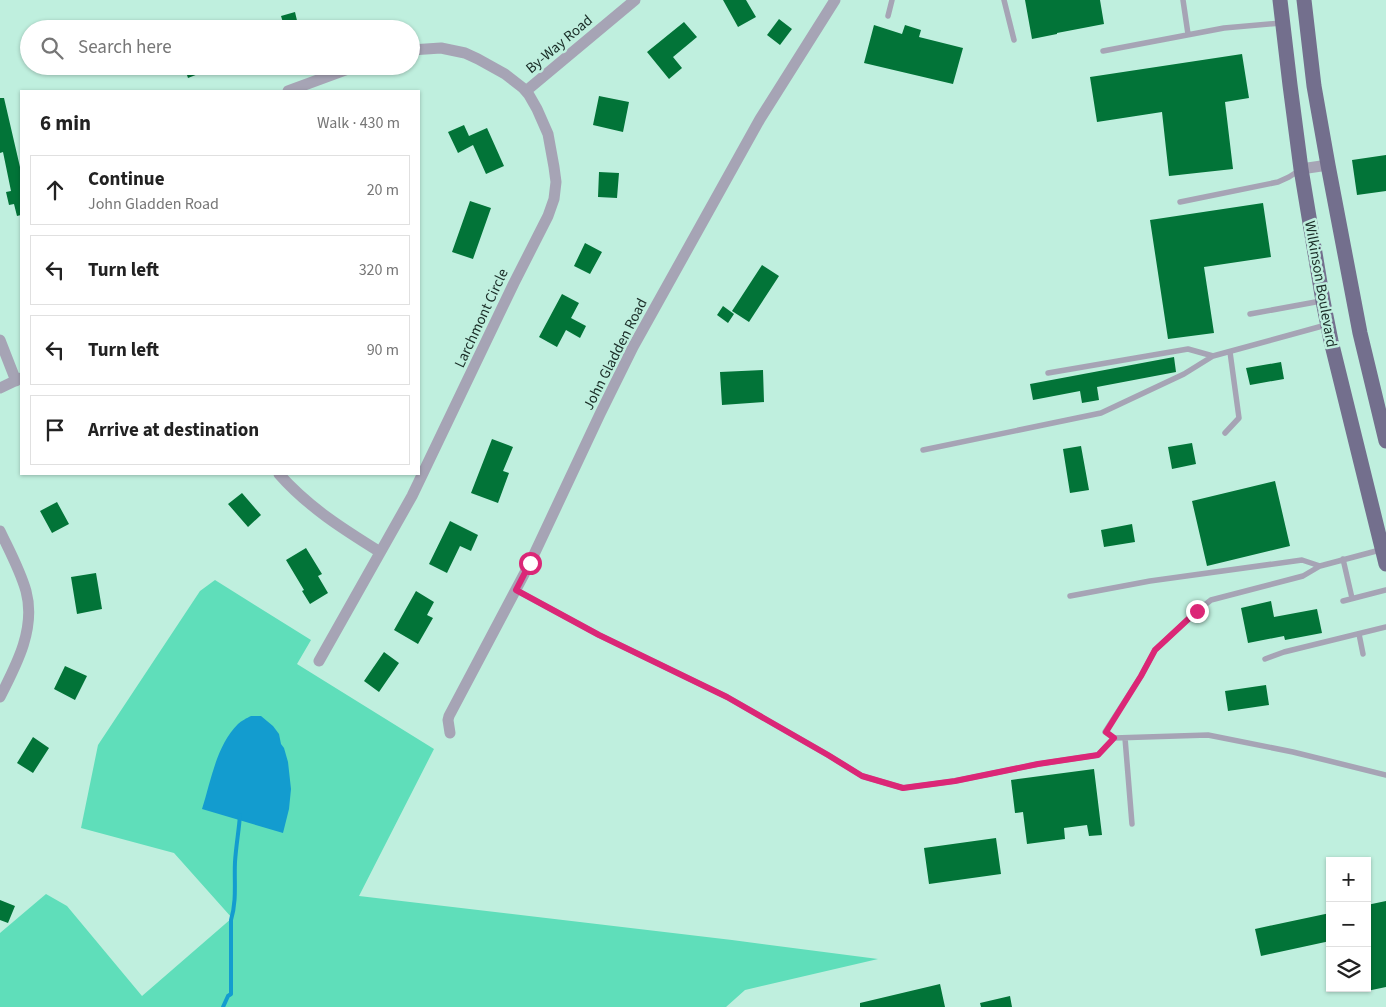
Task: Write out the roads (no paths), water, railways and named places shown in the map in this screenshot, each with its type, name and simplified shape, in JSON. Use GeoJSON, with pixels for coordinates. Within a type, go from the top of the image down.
{"type":"FeatureCollection","features":[{"type":"Feature","properties":{"kind":"main road","name":"Wilkinson Boulevard"},"geometry":{"type":"LineString","coordinates":[[1280,0],[1301,169],[1323,301],[1386,564]]}},
{"type":"Feature","properties":{"kind":"main road","name":"Wilkinson Boulevard"},"geometry":{"type":"LineString","coordinates":[[1304,0],[1314,86],[1328,164],[1360,333],[1386,441]]}},
{"type":"Feature","properties":{"kind":"street","name":"By-Way Road"},"geometry":{"type":"LineString","coordinates":[[526,92],[635,0]]}},
{"type":"Feature","properties":{"kind":"street","name":"John Gladden Road"},"geometry":{"type":"LineString","coordinates":[[450,733],[448,725],[449,716],[516,590],[633,346],[756,126],[835,0]]}},
{"type":"Feature","properties":{"kind":"street","name":"Larchmont Circle"},"geometry":{"type":"LineString","coordinates":[[319,661],[412,496],[548,216],[554,199],[556,182],[548,134],[537,109],[526,92],[505,74],[465,53],[442,48],[420,49]]}},
{"type":"Feature","properties":{"kind":"street"},"geometry":{"type":"LineString","coordinates":[[291,90],[332,75]]}},
{"type":"Feature","properties":{"kind":"street"},"geometry":{"type":"LineString","coordinates":[[1301,169],[1328,164]]}},
{"type":"Feature","properties":{"kind":"street"},"geometry":{"type":"LineString","coordinates":[[0,340],[19,380],[0,388]]}},
{"type":"Feature","properties":{"kind":"street"},"geometry":{"type":"LineString","coordinates":[[279,475],[300,497],[332,522],[380,552]]}},
{"type":"Feature","properties":{"kind":"street"},"geometry":{"type":"LineString","coordinates":[[0,531],[26,592],[29,620],[21,653],[0,697]]}},
{"type":"Feature","properties":{"kind":"lane"},"geometry":{"type":"LineString","coordinates":[[888,16],[892,0]]}},
{"type":"Feature","properties":{"kind":"lane"},"geometry":{"type":"LineString","coordinates":[[1004,0],[1014,40]]}},
{"type":"Feature","properties":{"kind":"lane"},"geometry":{"type":"LineString","coordinates":[[1183,0],[1188,34]]}},
{"type":"Feature","properties":{"kind":"lane"},"geometry":{"type":"LineString","coordinates":[[1103,51],[1224,28],[1283,23]]}},
{"type":"Feature","properties":{"kind":"lane"},"geometry":{"type":"LineString","coordinates":[[1180,202],[1278,182],[1301,169]]}},
{"type":"Feature","properties":{"kind":"lane"},"geometry":{"type":"LineString","coordinates":[[1250,314],[1323,301]]}},
{"type":"Feature","properties":{"kind":"lane"},"geometry":{"type":"LineString","coordinates":[[924,450],[1101,413],[1184,374],[1214,356],[1328,325]]}},
{"type":"Feature","properties":{"kind":"lane"},"geometry":{"type":"LineString","coordinates":[[1048,373],[1188,349],[1214,356]]}},
{"type":"Feature","properties":{"kind":"lane"},"geometry":{"type":"LineString","coordinates":[[1225,433],[1239,418],[1230,352]]}},
{"type":"Feature","properties":{"kind":"lane"},"geometry":{"type":"LineString","coordinates":[[1382,549],[1320,566],[1303,576],[1211,600],[1155,650],[1106,732],[1114,738],[1208,735],[1293,752],[1386,775]]}},
{"type":"Feature","properties":{"kind":"lane"},"geometry":{"type":"LineString","coordinates":[[1343,559],[1352,598]]}},
{"type":"Feature","properties":{"kind":"lane"},"geometry":{"type":"LineString","coordinates":[[1070,596],[1150,580],[1302,560],[1320,566]]}},
{"type":"Feature","properties":{"kind":"lane"},"geometry":{"type":"LineString","coordinates":[[516,590],[599,635],[727,697],[862,776],[903,788],[955,781],[1038,764],[1098,755],[1114,738]]}},
{"type":"Feature","properties":{"kind":"lane"},"geometry":{"type":"LineString","coordinates":[[1343,601],[1386,590]]}},
{"type":"Feature","properties":{"kind":"lane"},"geometry":{"type":"LineString","coordinates":[[1265,659],[1284,652],[1386,627]]}},
{"type":"Feature","properties":{"kind":"lane"},"geometry":{"type":"LineString","coordinates":[[1359,634],[1363,654]]}},
{"type":"Feature","properties":{"kind":"lane"},"geometry":{"type":"LineString","coordinates":[[1125,738],[1132,824]]}},
{"type":"Feature","properties":{"kind":"water"},"geometry":{"type":"Polygon","coordinates":[[[251,716],[261,716],[273,726],[279,734],[288,762],[291,789],[289,809],[283,833],[202,809],[215,764],[224,743],[238,724],[251,716]]]}},
{"type":"Feature","properties":{"kind":"waterway"},"geometry":{"type":"LineString","coordinates":[[223,1007],[228,996],[231,994],[231,920],[234,905],[235,862],[240,815]]}}]}
